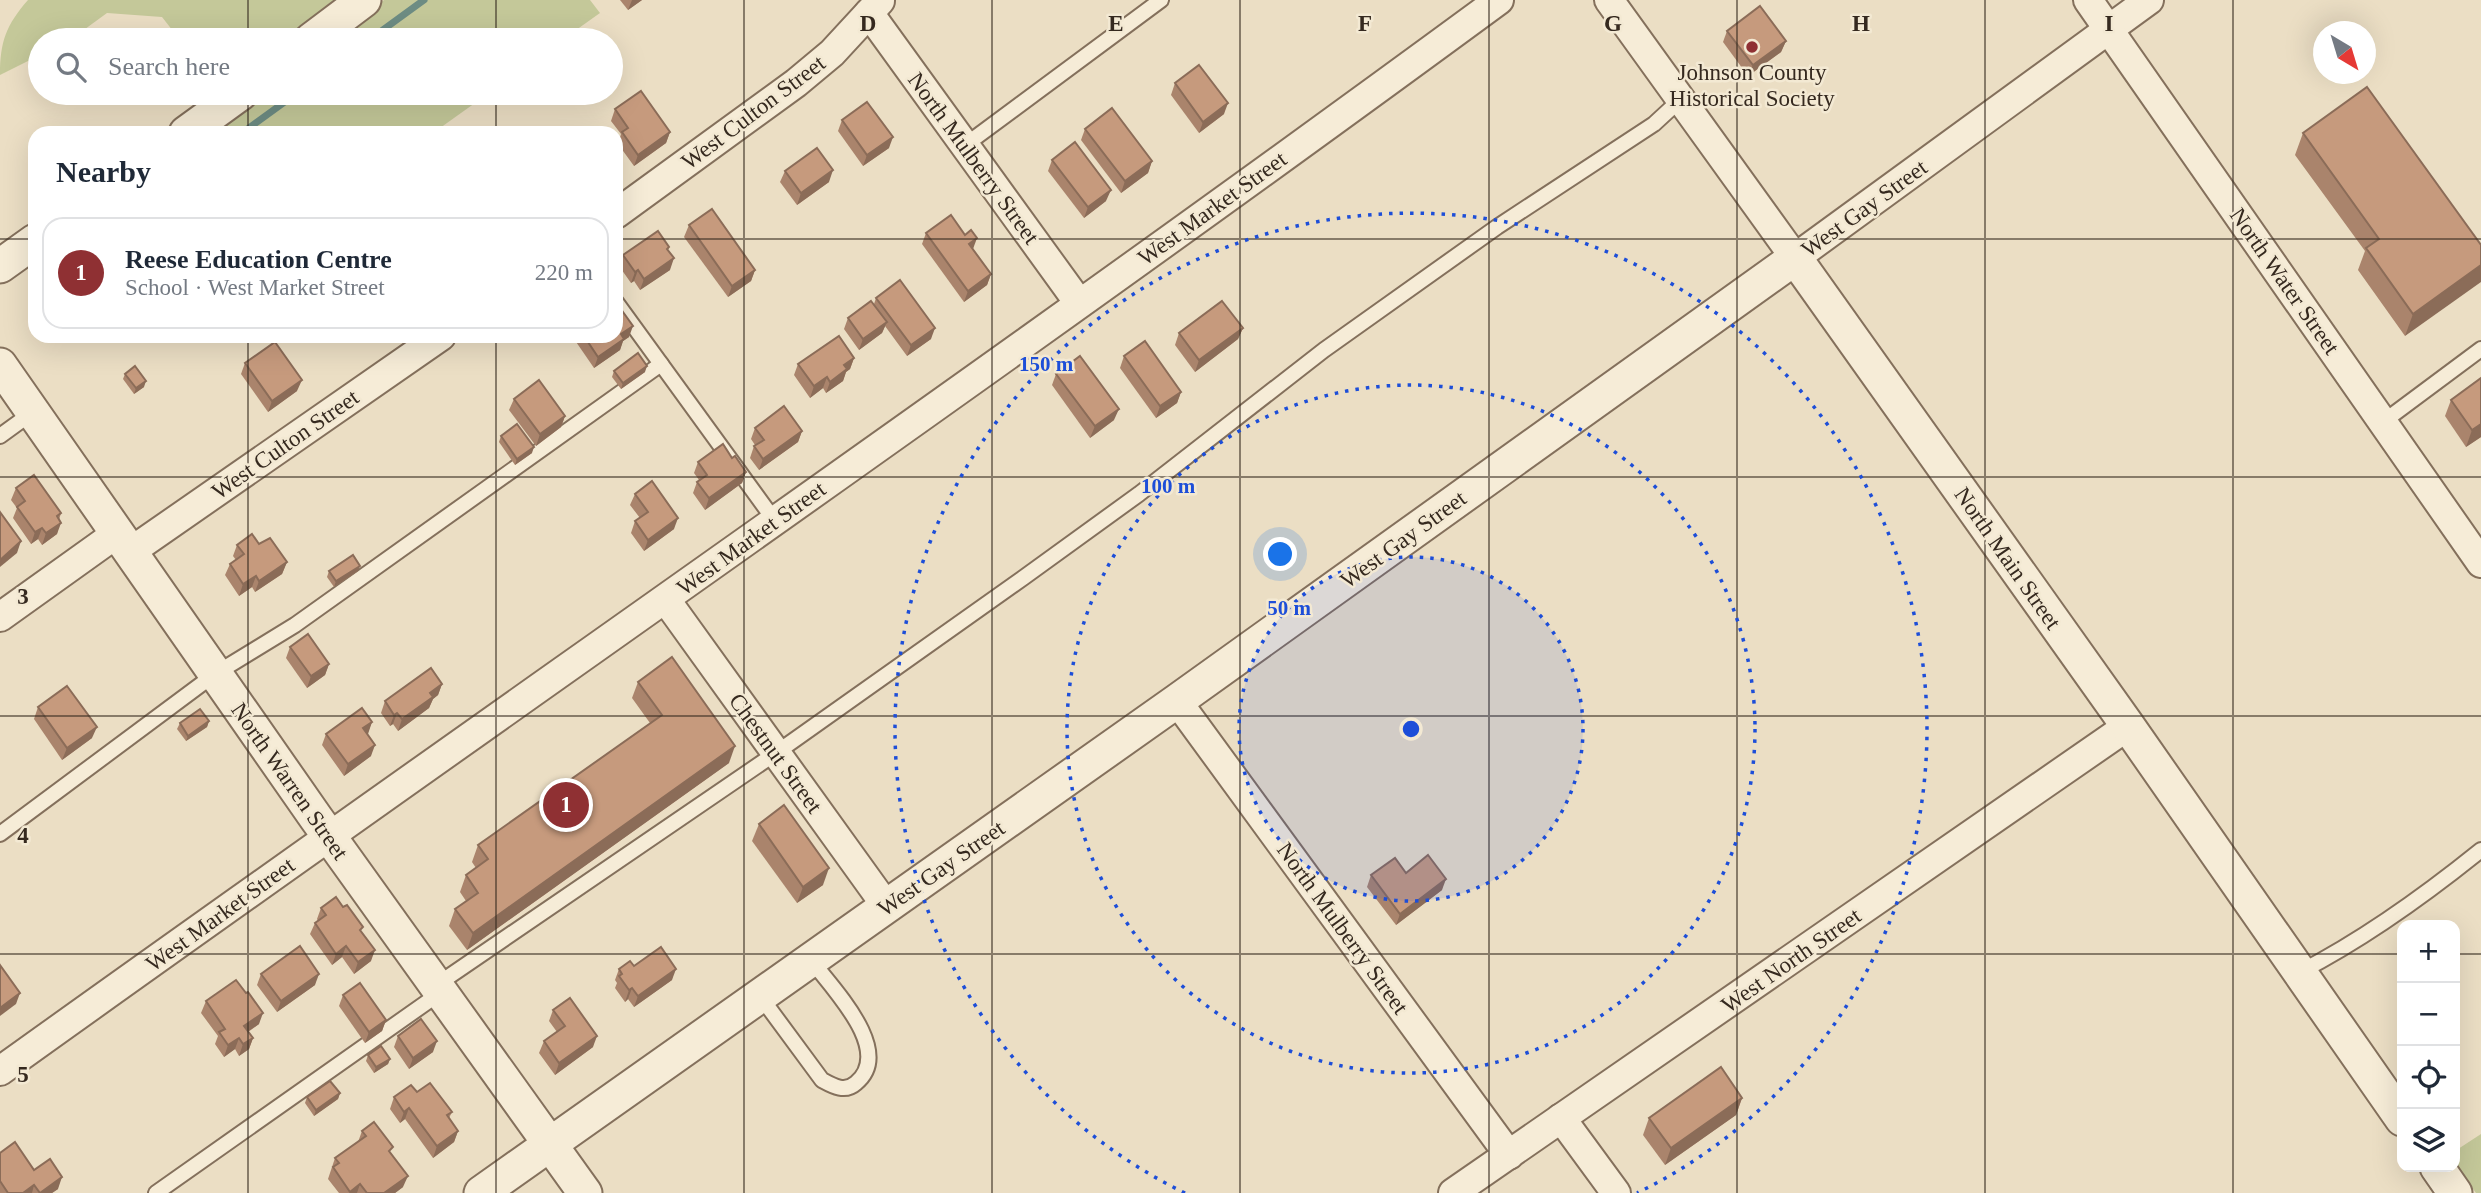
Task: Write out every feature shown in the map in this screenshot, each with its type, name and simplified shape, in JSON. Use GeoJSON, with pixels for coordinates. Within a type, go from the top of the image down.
{"type":"FeatureCollection","features":[{"type":"Feature","properties":{"kind":"street"},"geometry":{"type":"LineString","coordinates":[[327,28],[364,0]]}},
{"type":"Feature","properties":{"kind":"street","name":"West Market Street"},"geometry":{"type":"LineString","coordinates":[[0,1071],[329,835],[666,600],[1499,0]]}},
{"type":"Feature","properties":{"kind":"street","name":"North Main Street"},"geometry":{"type":"LineString","coordinates":[[1609,0],[2128,726],[2397,1112]]}},
{"type":"Feature","properties":{"kind":"street","name":"North Water Street"},"geometry":{"type":"LineString","coordinates":[[2088,0],[2481,563]]}},
{"type":"Feature","properties":{"kind":"street","name":"West Gay Street"},"geometry":{"type":"LineString","coordinates":[[481,1193],[1177,701],[1795,258],[2149,0]]}},
{"type":"Feature","properties":{"kind":"street","name":"North Mulberry Street"},"geometry":{"type":"LineString","coordinates":[[875,7],[964,146],[1079,303]]}},
{"type":"Feature","properties":{"kind":"street","name":"West Culton Street"},"geometry":{"type":"LineString","coordinates":[[623,209],[796,83],[832,53],[875,7]]}},
{"type":"Feature","properties":{"kind":"street"},"geometry":{"type":"LineString","coordinates":[[196,126],[225,105]]}},
{"type":"Feature","properties":{"kind":"street"},"geometry":{"type":"LineString","coordinates":[[0,265],[28,245]]}},
{"type":"Feature","properties":{"kind":"street","name":"West Culton Street"},"geometry":{"type":"LineString","coordinates":[[0,617],[123,543],[430,343]]}},
{"type":"Feature","properties":{"kind":"street","name":"North Warren Street"},"geometry":{"type":"LineString","coordinates":[[0,365],[215,674],[585,1193]]}},
{"type":"Feature","properties":{"kind":"street","name":"Chestnut Street"},"geometry":{"type":"LineString","coordinates":[[666,600],[887,907]]}},
{"type":"Feature","properties":{"kind":"street","name":"North Mulberry Street"},"geometry":{"type":"LineString","coordinates":[[1177,701],[1509,1155]]}},
{"type":"Feature","properties":{"kind":"street","name":"West North Street"},"geometry":{"type":"LineString","coordinates":[[1453,1193],[2128,726]]}},
{"type":"Feature","properties":{"kind":"street"},"geometry":{"type":"LineString","coordinates":[[1561,1118],[1616,1193]]}},
{"type":"Feature","properties":{"kind":"street"},"geometry":{"type":"LineString","coordinates":[[2440,1172],[2455,1193]]}},
{"type":"Feature","properties":{"kind":"lane"},"geometry":{"type":"LineString","coordinates":[[964,146],[1161,0]]}},
{"type":"Feature","properties":{"kind":"lane"},"geometry":{"type":"LineString","coordinates":[[156,1193],[438,989],[776,753],[1139,494],[1324,350],[1497,228],[1654,124],[1680,100]]}},
{"type":"Feature","properties":{"kind":"lane"},"geometry":{"type":"LineString","coordinates":[[623,311],[775,521]]}},
{"type":"Feature","properties":{"kind":"lane"},"geometry":{"type":"LineString","coordinates":[[2383,422],[2481,349]]}},
{"type":"Feature","properties":{"kind":"lane"},"geometry":{"type":"LineString","coordinates":[[0,834],[215,674],[295,625],[662,364]]}},
{"type":"Feature","properties":{"kind":"lane"},"geometry":{"type":"LineString","coordinates":[[0,436],[33,412]]}},
{"type":"Feature","properties":{"kind":"lane"},"geometry":{"type":"LineString","coordinates":[[2299,973],[2374,930],[2430,891],[2481,850]]}},
{"type":"Feature","properties":{"kind":"lane"},"geometry":{"type":"LineString","coordinates":[[760,996],[822,1080],[837,1088],[853,1086],[866,1074],[869,1053],[864,1031],[811,960]]}},
{"type":"Feature","properties":{"kind":"green space"},"geometry":{"type":"Polygon","coordinates":[[[28,0],[335,0],[298,28],[171,28],[162,17],[107,13],[86,28],[28,28],[28,61],[0,75],[1,53],[14,18],[28,0]]]}},
{"type":"Feature","properties":{"kind":"green space"},"geometry":{"type":"Polygon","coordinates":[[[384,0],[590,0],[600,13],[579,28],[348,28],[384,0]]]}},
{"type":"Feature","properties":{"kind":"green space"},"geometry":{"type":"Polygon","coordinates":[[[247,105],[472,105],[443,126],[219,126],[247,105]]]}},
{"type":"Feature","properties":{"kind":"green space"},"geometry":{"type":"Polygon","coordinates":[[[2481,1134],[2481,1193],[2476,1193],[2460,1171],[2460,1148],[2481,1134]]]}},
{"type":"Feature","properties":{"kind":"building","name":"Johnson County Historical Society"},"geometry":{"type":"Polygon","coordinates":[[[1760,6],[1786,41],[1753,65],[1727,31],[1760,6]]]}},
{"type":"Feature","properties":{"kind":"building"},"geometry":{"type":"Polygon","coordinates":[[[1199,65],[1228,103],[1203,122],[1175,83],[1199,65]]]}},
{"type":"Feature","properties":{"kind":"building"},"geometry":{"type":"Polygon","coordinates":[[[2367,87],[2481,245],[2481,265],[2413,314],[2366,248],[2379,239],[2303,133],[2367,87]]]}},
{"type":"Feature","properties":{"kind":"building"},"geometry":{"type":"Polygon","coordinates":[[[641,91],[670,132],[638,155],[623,133],[628,128],[615,109],[641,91]]]}},
{"type":"Feature","properties":{"kind":"building"},"geometry":{"type":"Polygon","coordinates":[[[867,102],[893,137],[867,155],[842,120],[867,102]]]}},
{"type":"Feature","properties":{"kind":"building"},"geometry":{"type":"Polygon","coordinates":[[[1112,108],[1152,161],[1125,181],[1085,129],[1112,108]]]}},
{"type":"Feature","properties":{"kind":"building"},"geometry":{"type":"Polygon","coordinates":[[[1075,142],[1111,190],[1088,207],[1052,160],[1075,142]]]}},
{"type":"Feature","properties":{"kind":"building"},"geometry":{"type":"Polygon","coordinates":[[[817,148],[833,170],[801,193],[785,171],[817,148]]]}},
{"type":"Feature","properties":{"kind":"building"},"geometry":{"type":"Polygon","coordinates":[[[712,209],[755,270],[732,286],[689,225],[712,209]]]}},
{"type":"Feature","properties":{"kind":"building"},"geometry":{"type":"Polygon","coordinates":[[[951,215],[965,235],[971,230],[977,238],[969,244],[991,274],[968,291],[926,233],[951,215]]]}},
{"type":"Feature","properties":{"kind":"building"},"geometry":{"type":"Polygon","coordinates":[[[658,231],[674,258],[644,279],[638,270],[635,272],[623,255],[658,231]]]}},
{"type":"Feature","properties":{"kind":"building"},"geometry":{"type":"Polygon","coordinates":[[[900,280],[935,328],[911,345],[876,298],[900,280]]]}},
{"type":"Feature","properties":{"kind":"building"},"geometry":{"type":"Polygon","coordinates":[[[871,301],[887,322],[863,339],[848,318],[871,301]]]}},
{"type":"Feature","properties":{"kind":"building"},"geometry":{"type":"Polygon","coordinates":[[[1222,301],[1243,328],[1199,360],[1179,333],[1222,301]]]}},
{"type":"Feature","properties":{"kind":"building"},"geometry":{"type":"Polygon","coordinates":[[[623,312],[633,326],[623,333],[623,312]]]}},
{"type":"Feature","properties":{"kind":"building"},"geometry":{"type":"Polygon","coordinates":[[[839,336],[854,358],[844,365],[847,369],[830,382],[827,377],[814,386],[798,364],[839,336]]]}},
{"type":"Feature","properties":{"kind":"building"},"geometry":{"type":"Polygon","coordinates":[[[1145,341],[1181,392],[1160,406],[1124,356],[1145,341]]]}},
{"type":"Feature","properties":{"kind":"building"},"geometry":{"type":"Polygon","coordinates":[[[276,343],[302,380],[272,401],[245,363],[276,343]]]}},
{"type":"Feature","properties":{"kind":"building"},"geometry":{"type":"Polygon","coordinates":[[[589,343],[618,343],[598,357],[589,343]]]}},
{"type":"Feature","properties":{"kind":"building"},"geometry":{"type":"Polygon","coordinates":[[[638,353],[647,366],[623,383],[614,371],[638,353]]]}},
{"type":"Feature","properties":{"kind":"building"},"geometry":{"type":"Polygon","coordinates":[[[1080,356],[1119,409],[1095,426],[1056,374],[1080,356]]]}},
{"type":"Feature","properties":{"kind":"building"},"geometry":{"type":"Polygon","coordinates":[[[135,366],[146,381],[136,388],[125,374],[135,366]]]}},
{"type":"Feature","properties":{"kind":"building"},"geometry":{"type":"Polygon","coordinates":[[[2481,378],[2481,424],[2472,430],[2451,400],[2481,378]]]}},
{"type":"Feature","properties":{"kind":"building"},"geometry":{"type":"Polygon","coordinates":[[[539,380],[565,416],[540,434],[514,399],[539,380]]]}},
{"type":"Feature","properties":{"kind":"building"},"geometry":{"type":"Polygon","coordinates":[[[784,406],[802,431],[763,459],[754,446],[764,440],[755,428],[784,406]]]}},
{"type":"Feature","properties":{"kind":"building"},"geometry":{"type":"Polygon","coordinates":[[[517,424],[534,447],[517,459],[501,436],[517,424]]]}},
{"type":"Feature","properties":{"kind":"building"},"geometry":{"type":"Polygon","coordinates":[[[723,444],[746,472],[709,498],[697,482],[707,475],[698,462],[723,444]]]}},
{"type":"Feature","properties":{"kind":"building"},"geometry":{"type":"Polygon","coordinates":[[[34,475],[61,513],[57,516],[61,523],[46,533],[42,528],[35,532],[17,507],[25,501],[16,488],[34,475]]]}},
{"type":"Feature","properties":{"kind":"building"},"geometry":{"type":"Polygon","coordinates":[[[652,481],[678,518],[648,540],[635,521],[648,512],[635,494],[652,481]]]}},
{"type":"Feature","properties":{"kind":"building"},"geometry":{"type":"Polygon","coordinates":[[[0,512],[21,541],[0,560],[0,512]]]}},
{"type":"Feature","properties":{"kind":"building"},"geometry":{"type":"Polygon","coordinates":[[[252,534],[259,544],[270,538],[287,562],[259,581],[256,576],[243,584],[230,564],[244,554],[237,545],[252,534]]]}},
{"type":"Feature","properties":{"kind":"building"},"geometry":{"type":"Polygon","coordinates":[[[353,555],[360,566],[336,581],[329,571],[353,555]]]}},
{"type":"Feature","properties":{"kind":"building"},"geometry":{"type":"Polygon","coordinates":[[[308,634],[329,664],[311,676],[290,647],[308,634]]]}},
{"type":"Feature","properties":{"kind":"building"},"geometry":{"type":"Polygon","coordinates":[[[672,657],[735,746],[473,933],[455,909],[478,893],[466,875],[488,859],[478,845],[662,715],[638,682],[672,657]]]}},
{"type":"Feature","properties":{"kind":"building"},"geometry":{"type":"Polygon","coordinates":[[[431,668],[442,684],[430,693],[433,697],[402,719],[397,713],[394,715],[385,701],[431,668]]]}},
{"type":"Feature","properties":{"kind":"building"},"geometry":{"type":"Polygon","coordinates":[[[67,686],[97,727],[67,748],[38,707],[67,686]]]}},
{"type":"Feature","properties":{"kind":"building"},"geometry":{"type":"Polygon","coordinates":[[[362,708],[372,722],[363,728],[375,745],[348,764],[326,734],[362,708]]]}},
{"type":"Feature","properties":{"kind":"building"},"geometry":{"type":"Polygon","coordinates":[[[200,709],[209,721],[188,736],[180,723],[200,709]]]}},
{"type":"Feature","properties":{"kind":"building"},"geometry":{"type":"Polygon","coordinates":[[[784,805],[829,868],[803,887],[759,824],[784,805]]]}},
{"type":"Feature","properties":{"kind":"building"},"geometry":{"type":"Polygon","coordinates":[[[1428,855],[1446,879],[1400,914],[1371,875],[1395,858],[1406,873],[1428,855]]]}},
{"type":"Feature","properties":{"kind":"building"},"geometry":{"type":"Polygon","coordinates":[[[336,897],[343,907],[347,905],[363,927],[360,930],[375,950],[358,962],[346,946],[336,954],[315,923],[326,915],[321,908],[336,897]]]}},
{"type":"Feature","properties":{"kind":"building"},"geometry":{"type":"Polygon","coordinates":[[[300,946],[319,974],[281,1001],[261,974],[300,946]]]}},
{"type":"Feature","properties":{"kind":"building"},"geometry":{"type":"Polygon","coordinates":[[[661,947],[676,969],[638,996],[632,988],[629,990],[619,976],[622,974],[619,969],[630,961],[634,966],[661,947]]]}},
{"type":"Feature","properties":{"kind":"building"},"geometry":{"type":"Polygon","coordinates":[[[0,965],[20,993],[0,1008],[0,965]]]}},
{"type":"Feature","properties":{"kind":"building"},"geometry":{"type":"Polygon","coordinates":[[[236,980],[263,1013],[244,1026],[253,1038],[243,1044],[239,1038],[228,1045],[219,1032],[225,1029],[206,1001],[236,980]]]}},
{"type":"Feature","properties":{"kind":"building"},"geometry":{"type":"Polygon","coordinates":[[[360,983],[386,1020],[369,1032],[343,995],[360,983]]]}},
{"type":"Feature","properties":{"kind":"building"},"geometry":{"type":"Polygon","coordinates":[[[570,998],[597,1036],[559,1063],[544,1041],[565,1026],[553,1010],[570,998]]]}},
{"type":"Feature","properties":{"kind":"building"},"geometry":{"type":"Polygon","coordinates":[[[421,1019],[437,1041],[413,1058],[398,1036],[421,1019]]]}},
{"type":"Feature","properties":{"kind":"building"},"geometry":{"type":"Polygon","coordinates":[[[381,1046],[390,1059],[376,1067],[368,1055],[381,1046]]]}},
{"type":"Feature","properties":{"kind":"building"},"geometry":{"type":"Polygon","coordinates":[[[1721,1067],[1742,1098],[1671,1148],[1649,1118],[1721,1067]]]}},
{"type":"Feature","properties":{"kind":"building"},"geometry":{"type":"Polygon","coordinates":[[[330,1081],[340,1093],[316,1110],[307,1097],[330,1081]]]}},
{"type":"Feature","properties":{"kind":"building"},"geometry":{"type":"Polygon","coordinates":[[[430,1083],[452,1112],[447,1115],[458,1131],[437,1146],[409,1108],[404,1112],[394,1097],[411,1085],[417,1092],[430,1083]]]}},
{"type":"Feature","properties":{"kind":"building"},"geometry":{"type":"Polygon","coordinates":[[[374,1122],[393,1147],[389,1151],[408,1176],[384,1193],[367,1193],[360,1184],[350,1192],[333,1167],[339,1163],[335,1158],[366,1136],[362,1131],[374,1122]]]}},
{"type":"Feature","properties":{"kind":"building"},"geometry":{"type":"Polygon","coordinates":[[[15,1142],[34,1170],[50,1159],[62,1177],[40,1193],[34,1185],[23,1193],[8,1193],[0,1181],[0,1153],[15,1142]]]}},
{"type":"Feature","properties":{"kind":"waterway"},"geometry":{"type":"LineString","coordinates":[[386,28],[424,0]]}},
{"type":"Feature","properties":{"kind":"waterway"},"geometry":{"type":"LineString","coordinates":[[252,126],[280,105]]}},
{"type":"Feature","properties":{"kind":"place","name":"Johnson County Historical Society"},"geometry":{"type":"Point","coordinates":[1752,47]}},
{"type":"Feature","properties":{"kind":"place","name":"Reese Education Centre"},"geometry":{"type":"Point","coordinates":[566,805]}}]}
